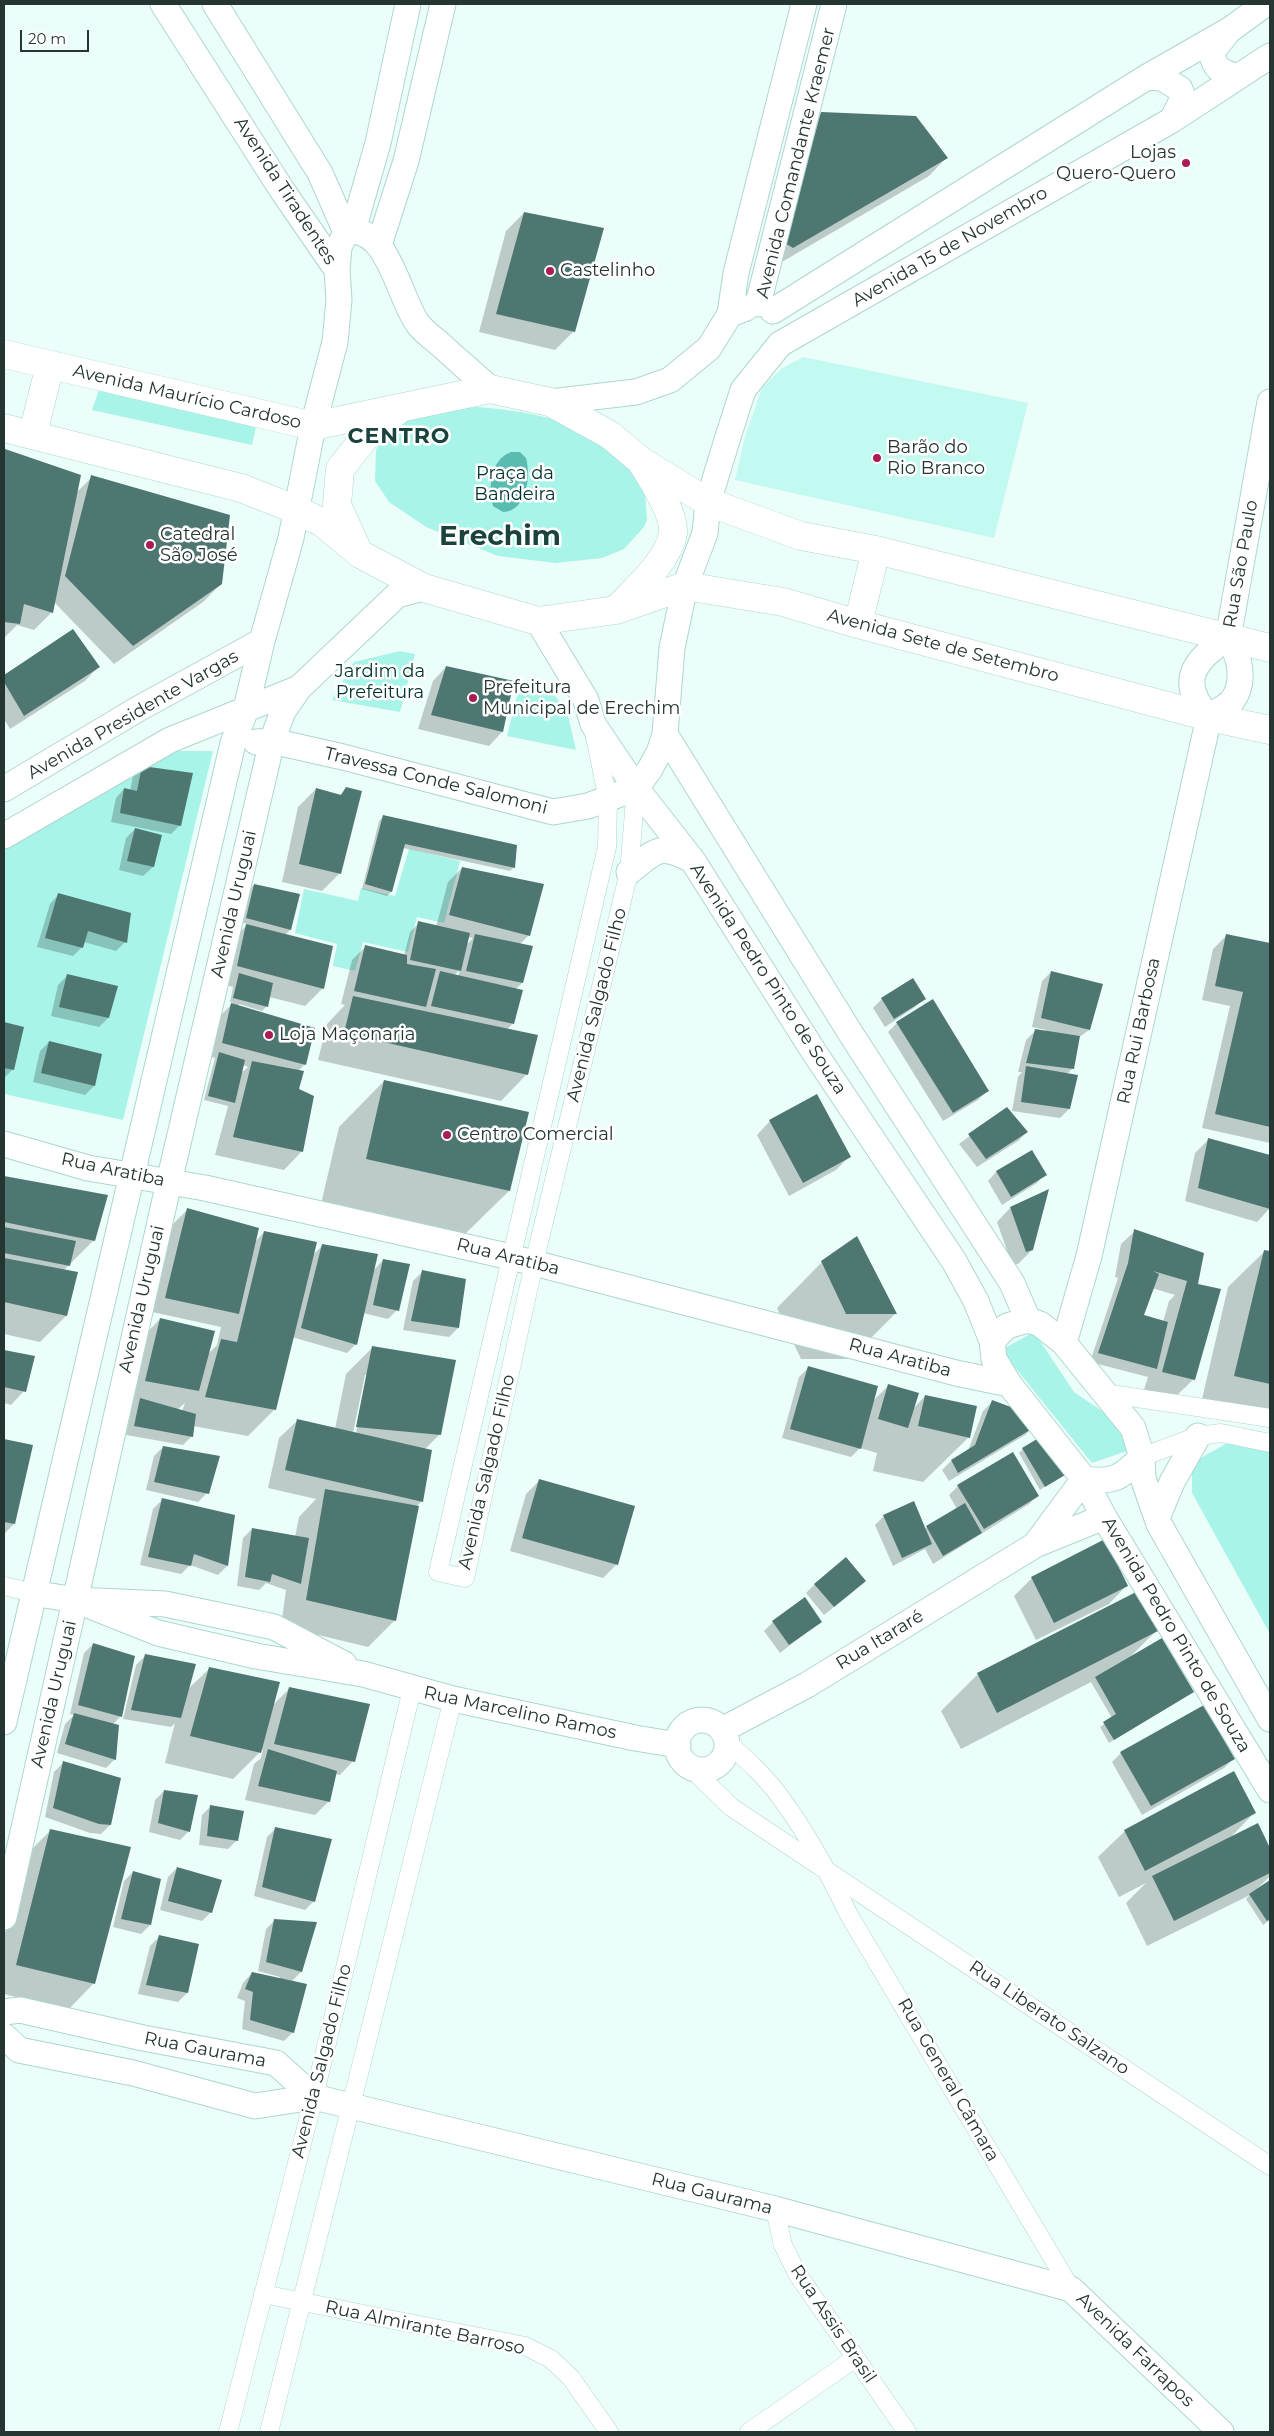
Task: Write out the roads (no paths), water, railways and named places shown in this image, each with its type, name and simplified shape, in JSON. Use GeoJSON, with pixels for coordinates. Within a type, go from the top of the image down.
{"type":"FeatureCollection","features":[{"type":"Feature","properties":{"kind":"main road","name":"Avenida Maurício Cardoso"},"geometry":{"type":"LineString","coordinates":[[4,354],[313,426],[401,408]]}},
{"type":"Feature","properties":{"kind":"main road"},"geometry":{"type":"LineString","coordinates":[[33,434],[50,365]]}},
{"type":"Feature","properties":{"kind":"main road"},"geometry":{"type":"LineString","coordinates":[[360,554],[337,505],[340,469],[367,436],[401,408],[490,389],[550,402],[610,435],[641,460],[708,502],[801,536],[876,550],[1270,648]]}},
{"type":"Feature","properties":{"kind":"main road"},"geometry":{"type":"LineString","coordinates":[[4,428],[241,488],[297,510],[323,523],[360,554],[424,588],[538,621],[616,610],[660,563],[673,532],[670,517],[656,486],[641,460]]}},
{"type":"Feature","properties":{"kind":"main road"},"geometry":{"type":"LineString","coordinates":[[858,624],[876,550]]}},
{"type":"Feature","properties":{"kind":"main road","name":"Avenida Sete de Setembro"},"geometry":{"type":"LineString","coordinates":[[616,610],[684,586],[783,602],[858,624],[1209,717],[1270,730]]}},
{"type":"Feature","properties":{"kind":"street","name":"Avenida Tiradentes"},"geometry":{"type":"LineString","coordinates":[[163,4],[282,190],[337,270],[339,300],[335,342],[313,426],[297,510]]}},
{"type":"Feature","properties":{"kind":"street","name":"Avenida Tiradentes"},"geometry":{"type":"LineString","coordinates":[[215,4],[320,173],[349,231],[365,234],[379,245],[394,271],[404,300],[419,325],[490,389]]}},
{"type":"Feature","properties":{"kind":"street"},"geometry":{"type":"LineString","coordinates":[[337,270],[338,247],[349,231],[378,144],[408,4]]}},
{"type":"Feature","properties":{"kind":"street"},"geometry":{"type":"LineString","coordinates":[[379,245],[406,161],[443,4]]}},
{"type":"Feature","properties":{"kind":"street","name":"Avenida Comandante Kraemer"},"geometry":{"type":"LineString","coordinates":[[730,314],[736,273],[804,4]]}},
{"type":"Feature","properties":{"kind":"street","name":"Avenida Comandante Kraemer"},"geometry":{"type":"LineString","coordinates":[[780,344],[780,324],[766,307],[834,4]]}},
{"type":"Feature","properties":{"kind":"street","name":"Avenida 15 de Novembro"},"geometry":{"type":"LineString","coordinates":[[730,314],[766,307],[1147,77],[1231,30],[1265,4]]}},
{"type":"Feature","properties":{"kind":"street"},"geometry":{"type":"LineString","coordinates":[[1231,30],[1214,47],[1212,61],[1220,71],[1237,77]]}},
{"type":"Feature","properties":{"kind":"street","name":"Avenida 15 de Novembro"},"geometry":{"type":"LineString","coordinates":[[684,586],[705,533],[708,502],[743,390],[780,344],[1172,120],[1270,56]]}},
{"type":"Feature","properties":{"kind":"street"},"geometry":{"type":"LineString","coordinates":[[1147,77],[1162,78],[1180,89],[1183,98],[1172,120]]}},
{"type":"Feature","properties":{"kind":"street"},"geometry":{"type":"LineString","coordinates":[[550,402],[636,392],[670,380],[708,348],[730,314]]}},
{"type":"Feature","properties":{"kind":"street","name":"Rua São Paulo"},"geometry":{"type":"LineString","coordinates":[[1228,638],[1270,402]]}},
{"type":"Feature","properties":{"kind":"street"},"geometry":{"type":"LineString","coordinates":[[4,1722],[233,743],[246,709],[297,510]]}},
{"type":"Feature","properties":{"kind":"street"},"geometry":{"type":"LineString","coordinates":[[636,788],[650,769],[660,750],[665,734],[672,648],[684,586]]}},
{"type":"Feature","properties":{"kind":"street"},"geometry":{"type":"LineString","coordinates":[[4,836],[170,740],[299,688],[397,596],[424,588]]}},
{"type":"Feature","properties":{"kind":"street","name":"Avenida Pedro Pinto de Souza"},"geometry":{"type":"LineString","coordinates":[[538,621],[586,700],[593,724],[636,788],[693,861],[814,1052],[954,1261],[976,1301],[992,1341],[994,1359],[1009,1384],[1084,1479],[1104,1517],[1270,1790]]}},
{"type":"Feature","properties":{"kind":"street"},"geometry":{"type":"LineString","coordinates":[[1228,638],[1234,646],[1238,659],[1240,685],[1231,702],[1209,717],[1196,703],[1190,686],[1198,662],[1210,649],[1228,638]]}},
{"type":"Feature","properties":{"kind":"street","name":"Avenida Presidente Vargas"},"geometry":{"type":"LineString","coordinates":[[4,790],[138,709],[262,641]]}},
{"type":"Feature","properties":{"kind":"street","name":"Avenida Uruguai"},"geometry":{"type":"LineString","coordinates":[[4,1917],[168,1182],[272,741],[282,711],[299,688]]}},
{"type":"Feature","properties":{"kind":"street","name":"Rua Rui Barbosa"},"geometry":{"type":"LineString","coordinates":[[1064,1344],[1090,1256],[1209,717]]}},
{"type":"Feature","properties":{"kind":"street","name":"Avenida Salgado Filho"},"geometry":{"type":"LineString","coordinates":[[593,724],[608,800],[607,847],[522,1260],[464,1578],[438,1572],[522,1260],[629,872],[636,788]]}},
{"type":"Feature","properties":{"kind":"street","name":"Travessa Conde Salomoni"},"geometry":{"type":"LineString","coordinates":[[191,731],[233,743],[272,741],[343,757],[553,812],[608,800],[636,788]]}},
{"type":"Feature","properties":{"kind":"street"},"geometry":{"type":"LineString","coordinates":[[665,734],[851,1034],[1012,1283],[1028,1320]]}},
{"type":"Feature","properties":{"kind":"street"},"geometry":{"type":"LineString","coordinates":[[629,872],[649,855],[662,849],[676,852],[693,861]]}},
{"type":"Feature","properties":{"kind":"street"},"geometry":{"type":"LineString","coordinates":[[814,1052],[851,1034]]}},
{"type":"Feature","properties":{"kind":"street","name":"Rua Aratiba"},"geometry":{"type":"LineString","coordinates":[[4,1144],[88,1168],[205,1188],[522,1260],[956,1373],[1009,1384]]}},
{"type":"Feature","properties":{"kind":"street"},"geometry":{"type":"LineString","coordinates":[[992,1341],[1007,1326],[1028,1320],[1040,1324],[1064,1344],[1132,1428],[1142,1457],[1143,1478],[1157,1518],[1270,1719]]}},
{"type":"Feature","properties":{"kind":"street"},"geometry":{"type":"LineString","coordinates":[[1104,1393],[1270,1418]]}},
{"type":"Feature","properties":{"kind":"street"},"geometry":{"type":"LineString","coordinates":[[1084,1479],[1104,1482],[1124,1475],[1142,1457],[1198,1436],[1221,1433],[1270,1443]]}},
{"type":"Feature","properties":{"kind":"street"},"geometry":{"type":"LineString","coordinates":[[1157,1518],[1172,1482],[1198,1436]]}},
{"type":"Feature","properties":{"kind":"street","name":"Rua Itararé"},"geometry":{"type":"LineString","coordinates":[[1035,1545],[1084,1479]]}},
{"type":"Feature","properties":{"kind":"street","name":"Rua Itararé"},"geometry":{"type":"LineString","coordinates":[[725,1736],[1035,1545],[1087,1522],[1104,1517]]}},
{"type":"Feature","properties":{"kind":"street","name":"Rua Marcelino Ramos"},"geometry":{"type":"LineString","coordinates":[[4,1586],[75,1600],[165,1604],[274,1627],[364,1674]]}},
{"type":"Feature","properties":{"kind":"street","name":"Rua Marcelino Ramos"},"geometry":{"type":"LineString","coordinates":[[75,1600],[158,1633],[256,1656],[364,1674],[453,1699],[635,1738],[683,1756]]}},
{"type":"Feature","properties":{"kind":"street"},"geometry":{"type":"LineString","coordinates":[[158,1633],[165,1604]]}},
{"type":"Feature","properties":{"kind":"street"},"geometry":{"type":"LineString","coordinates":[[1204,1684],[1240,1668]]}},
{"type":"Feature","properties":{"kind":"street","name":"Avenida Salgado Filho"},"geometry":{"type":"LineString","coordinates":[[228,2432],[314,2097],[412,1689]]}},
{"type":"Feature","properties":{"kind":"street"},"geometry":{"type":"LineString","coordinates":[[269,2432],[453,1699]]}},
{"type":"Feature","properties":{"kind":"street"},"geometry":{"type":"LineString","coordinates":[[683,1756],[705,1770],[719,1764],[727,1750],[725,1736],[711,1722],[696,1721],[682,1730],[683,1756],[731,1807],[827,1870]]}},
{"type":"Feature","properties":{"kind":"street","name":"Rua General Câmara"},"geometry":{"type":"LineString","coordinates":[[725,1736],[783,1800],[827,1870],[849,1915],[1071,2289]]}},
{"type":"Feature","properties":{"kind":"street","name":"Rua Liberato Salzano"},"geometry":{"type":"LineString","coordinates":[[827,1870],[1270,2166]]}},
{"type":"Feature","properties":{"kind":"street","name":"Rua Gaurama"},"geometry":{"type":"LineString","coordinates":[[4,2012],[20,2010],[143,2038],[276,2063],[314,2097]]}},
{"type":"Feature","properties":{"kind":"street","name":"Rua Gaurama"},"geometry":{"type":"LineString","coordinates":[[4,2036],[19,2050],[133,2073],[255,2106],[314,2097],[351,2108],[775,2209],[1071,2289]]}},
{"type":"Feature","properties":{"kind":"street"},"geometry":{"type":"LineString","coordinates":[[133,2073],[143,2038]]}},
{"type":"Feature","properties":{"kind":"street","name":"Rua Assis Brasil"},"geometry":{"type":"LineString","coordinates":[[775,2209],[783,2245],[798,2275],[854,2359],[907,2432]]}},
{"type":"Feature","properties":{"kind":"street","name":"Avenida Farrapos"},"geometry":{"type":"LineString","coordinates":[[1071,2289],[1221,2432]]}},
{"type":"Feature","properties":{"kind":"street","name":"Rua Almirante Barroso"},"geometry":{"type":"LineString","coordinates":[[263,2294],[525,2346],[551,2359],[571,2378],[610,2432]]}},
{"type":"Feature","properties":{"kind":"street"},"geometry":{"type":"LineString","coordinates":[[749,2432],[854,2359]]}},
{"type":"Feature","properties":{"kind":"place","name":"Lojas Quero-Quero"},"geometry":{"type":"Point","coordinates":[1186,163]}},
{"type":"Feature","properties":{"kind":"place","name":"Castelinho"},"geometry":{"type":"Point","coordinates":[550,271]}},
{"type":"Feature","properties":{"kind":"place","name":"Barão do Rio Branco"},"geometry":{"type":"Point","coordinates":[877,458]}},
{"type":"Feature","properties":{"kind":"place","name":"Catedral São José"},"geometry":{"type":"Point","coordinates":[150,545]}},
{"type":"Feature","properties":{"kind":"place","name":"Prefeitura Municipal de Erechim"},"geometry":{"type":"Point","coordinates":[473,698]}},
{"type":"Feature","properties":{"kind":"place","name":"Loja Maçonaria"},"geometry":{"type":"Point","coordinates":[269,1035]}},
{"type":"Feature","properties":{"kind":"place","name":"Centro Comercial"},"geometry":{"type":"Point","coordinates":[447,1135]}},
{"type":"Feature","properties":{"kind":"district","name":"CENTRO"},"geometry":{"type":"Point","coordinates":[399,437]}},
{"type":"Feature","properties":{"kind":"district","name":"Erechim"},"geometry":{"type":"Point","coordinates":[500,537]}},
{"type":"Feature","properties":{"kind":"park label","name":"Praça da Bandeira"},"geometry":{"type":"Point","coordinates":[515,484]}},
{"type":"Feature","properties":{"kind":"park label","name":"Jardim da Prefeitura"},"geometry":{"type":"Point","coordinates":[380,682]}}]}
